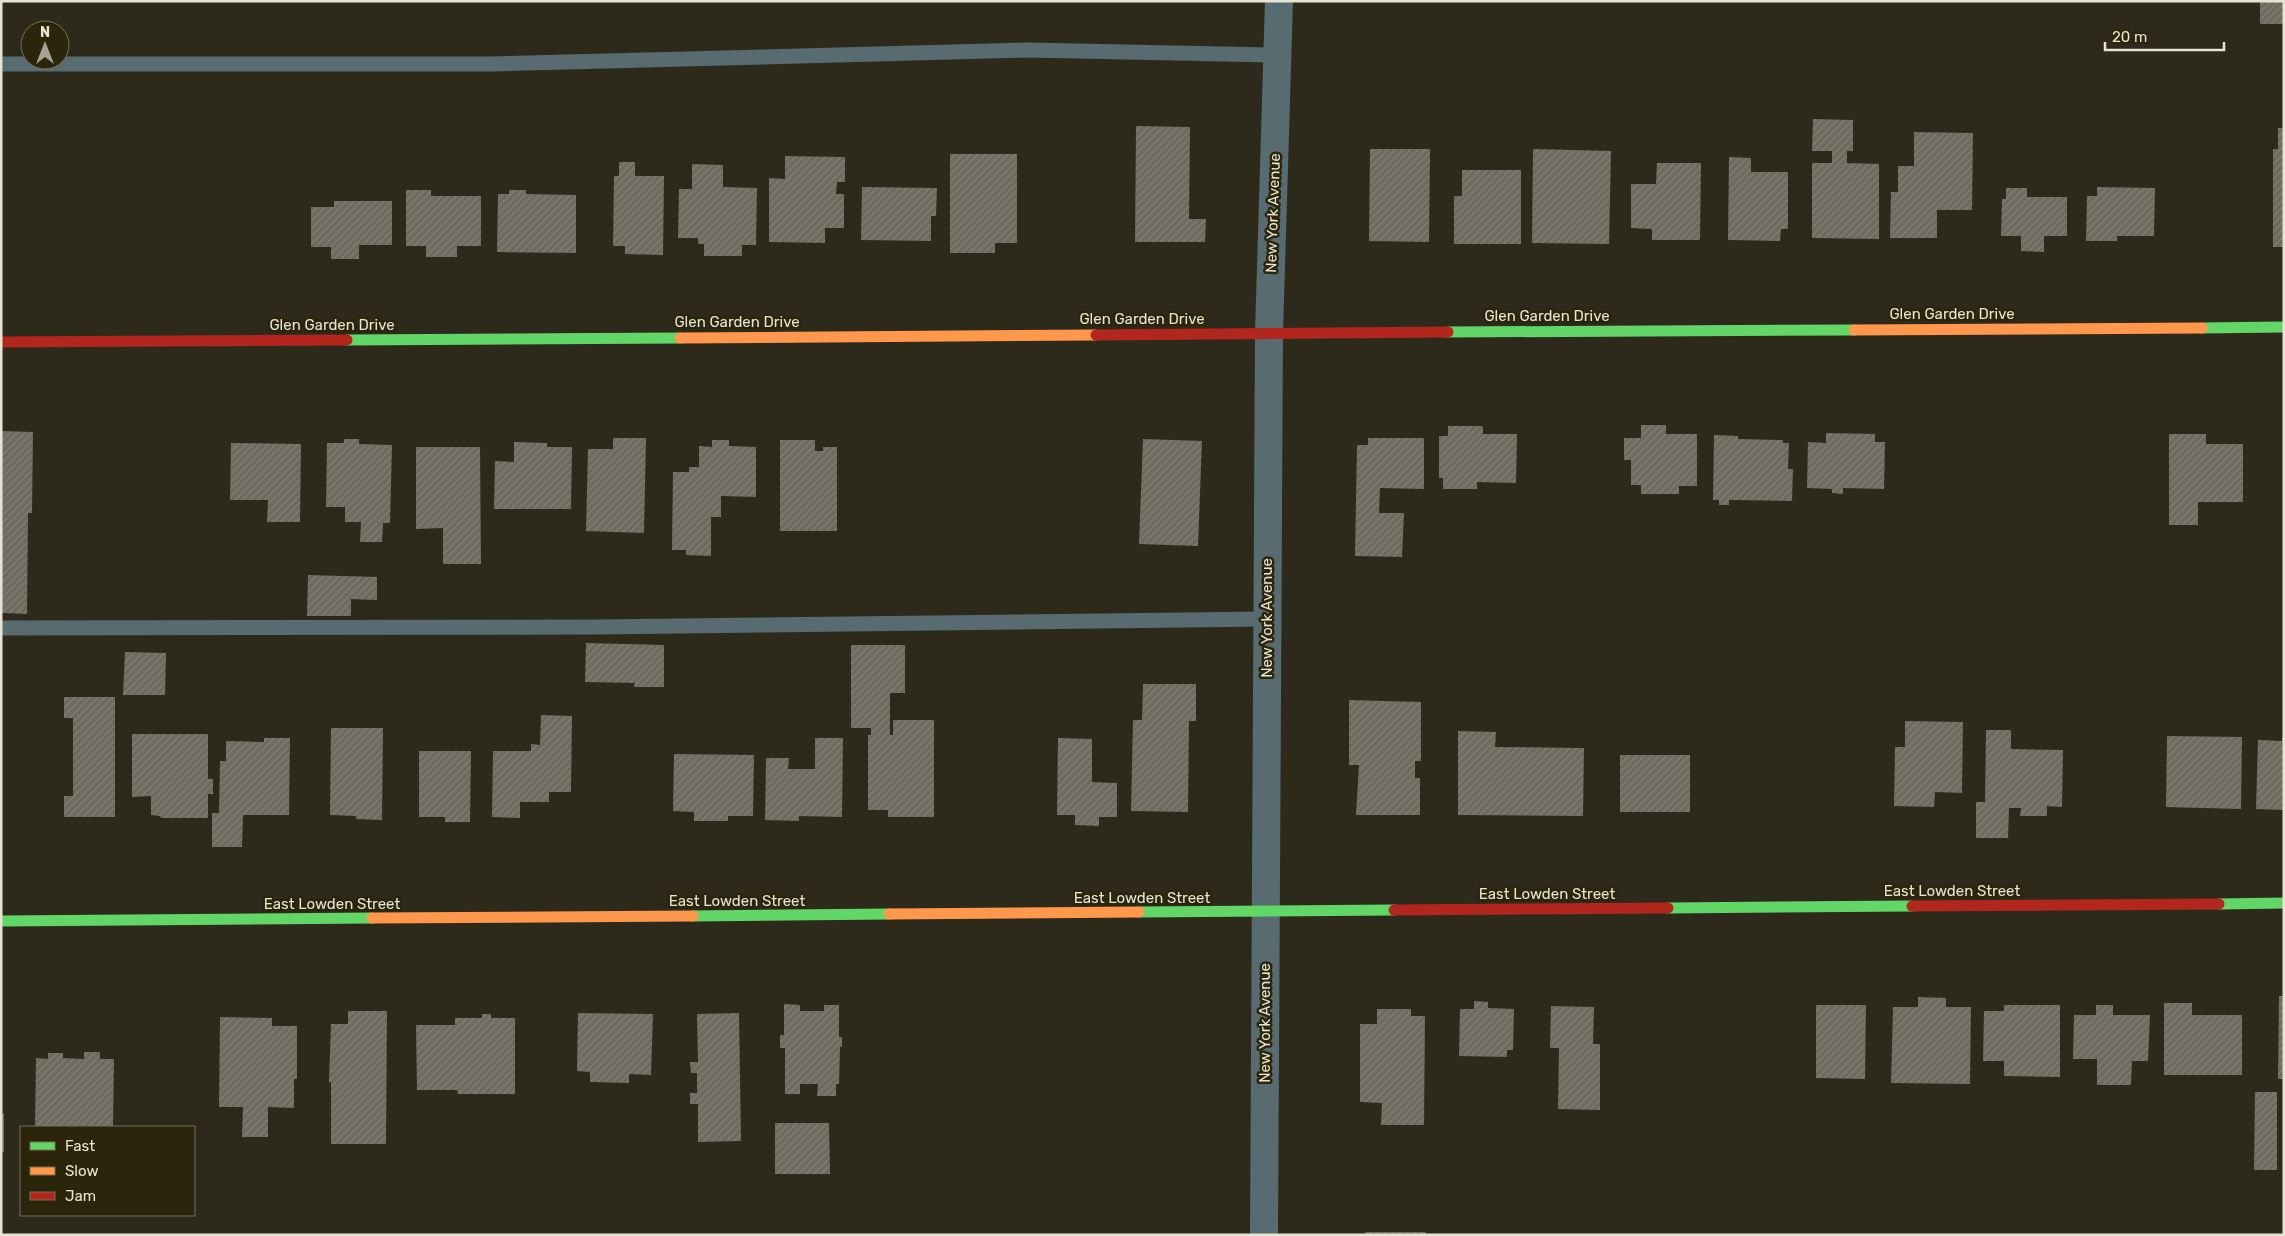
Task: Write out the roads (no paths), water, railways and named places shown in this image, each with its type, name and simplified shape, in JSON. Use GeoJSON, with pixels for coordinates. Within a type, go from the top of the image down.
{"type":"FeatureCollection","features":[{"type":"Feature","properties":{"kind":"street","name":"New York Avenue"},"geometry":{"type":"LineString","coordinates":[[1264,1235],[1269,333],[1279,1]]}},
{"type":"Feature","properties":{"kind":"street","name":"Glen Garden Drive"},"geometry":{"type":"LineString","coordinates":[[1,342],[2284,327]]}},
{"type":"Feature","properties":{"kind":"street","name":"East Lowden Street"},"geometry":{"type":"LineString","coordinates":[[1,921],[2284,903]]}},
{"type":"Feature","properties":{"kind":"lane"},"geometry":{"type":"LineString","coordinates":[[1,64],[491,64],[1028,50],[1278,55]]}},
{"type":"Feature","properties":{"kind":"lane"},"geometry":{"type":"LineString","coordinates":[[1,628],[596,627],[1268,619]]}}]}
